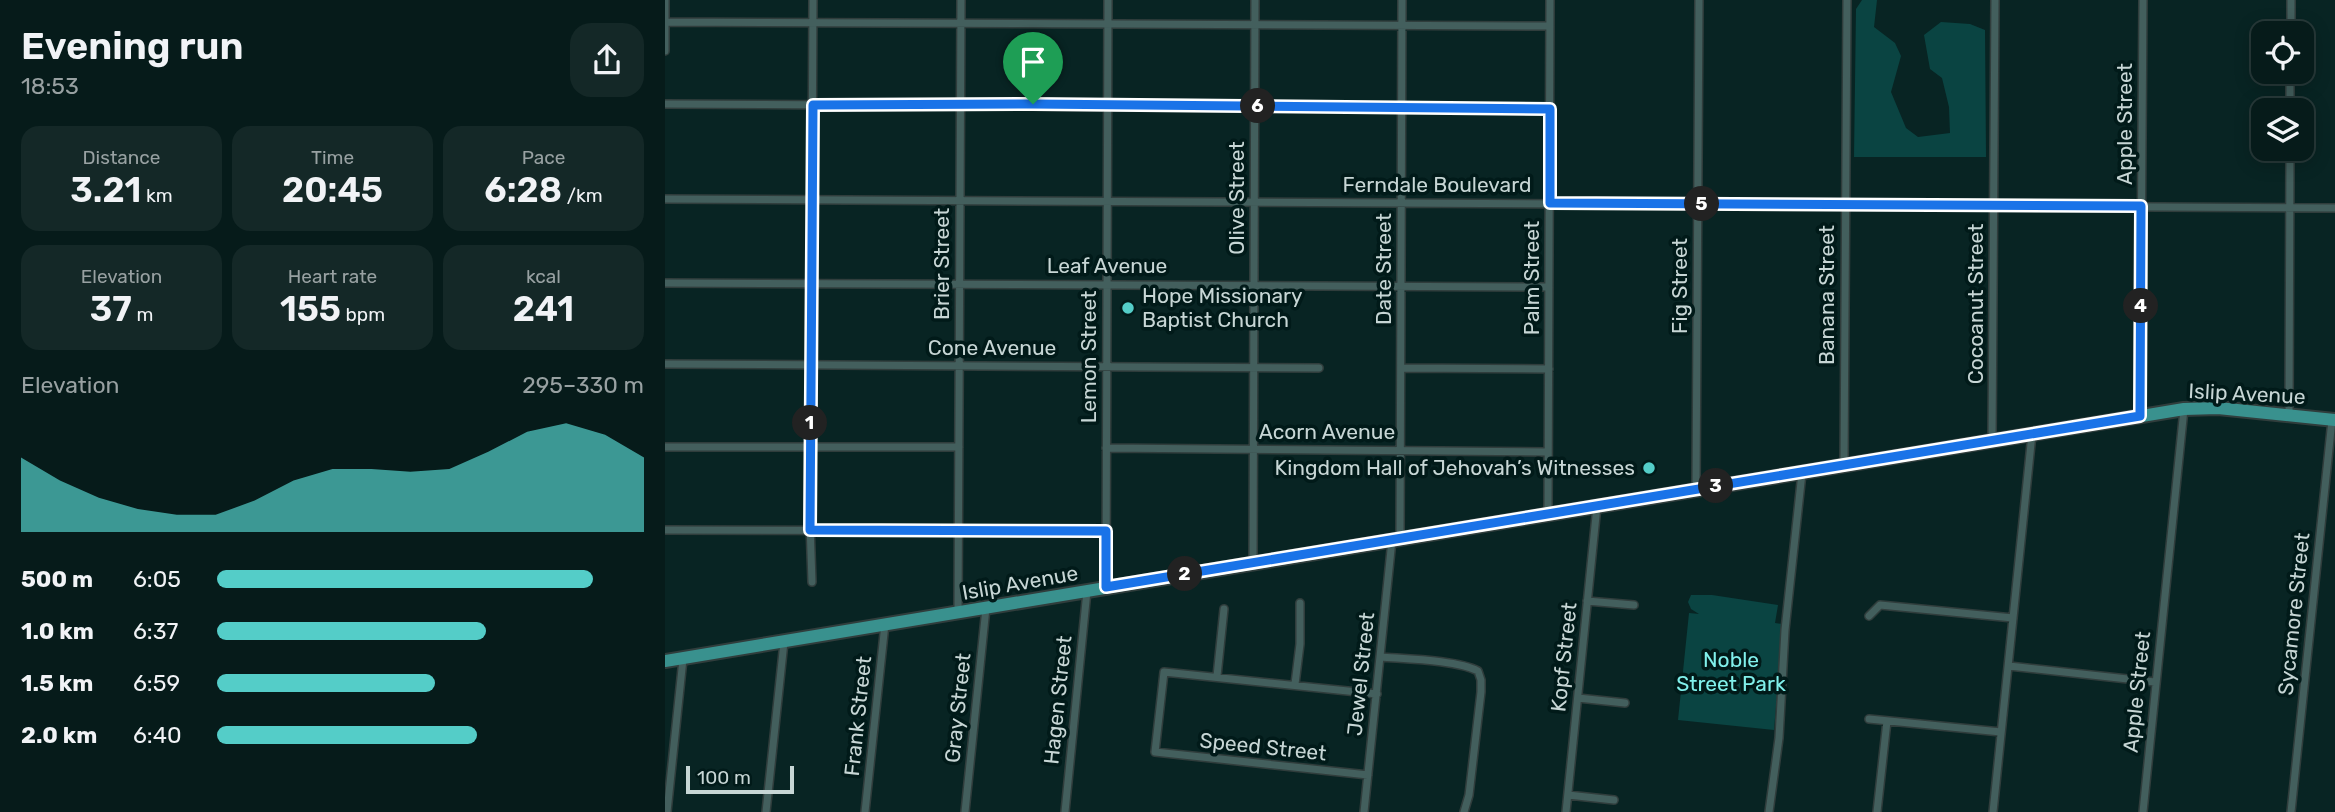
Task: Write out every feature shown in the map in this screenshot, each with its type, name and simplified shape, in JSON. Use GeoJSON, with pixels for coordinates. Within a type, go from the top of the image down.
{"type":"FeatureCollection","features":[{"type":"Feature","properties":{"kind":"main road","name":"Islip Avenue"},"geometry":{"type":"LineString","coordinates":[[665,661],[2184,409],[2218,408],[2334,420]]}},
{"type":"Feature","properties":{"kind":"street"},"geometry":{"type":"LineString","coordinates":[[665,0],[665,51]]}},
{"type":"Feature","properties":{"kind":"street"},"geometry":{"type":"LineString","coordinates":[[812,582],[810,365],[813,0]]}},
{"type":"Feature","properties":{"kind":"street","name":"Brier Street"},"geometry":{"type":"LineString","coordinates":[[958,613],[961,0]]}},
{"type":"Feature","properties":{"kind":"street","name":"Lemon Street"},"geometry":{"type":"LineString","coordinates":[[1106,587],[1108,0]]}},
{"type":"Feature","properties":{"kind":"street","name":"Olive Street"},"geometry":{"type":"LineString","coordinates":[[1253,563],[1255,0]]}},
{"type":"Feature","properties":{"kind":"street","name":"Date Street"},"geometry":{"type":"LineString","coordinates":[[1396,539],[1401,368],[1402,0]]}},
{"type":"Feature","properties":{"kind":"street","name":"Palm Street"},"geometry":{"type":"LineString","coordinates":[[1548,514],[1550,0]]}},
{"type":"Feature","properties":{"kind":"street","name":"Fig Street"},"geometry":{"type":"LineString","coordinates":[[1696,489],[1699,0]]}},
{"type":"Feature","properties":{"kind":"street","name":"Banana Street"},"geometry":{"type":"LineString","coordinates":[[1844,465],[1847,0]]}},
{"type":"Feature","properties":{"kind":"street","name":"Cocoanut Street"},"geometry":{"type":"LineString","coordinates":[[1992,441],[1995,0]]}},
{"type":"Feature","properties":{"kind":"street","name":"Apple Street"},"geometry":{"type":"LineString","coordinates":[[2140,416],[2143,0]]}},
{"type":"Feature","properties":{"kind":"street"},"geometry":{"type":"LineString","coordinates":[[2291,0],[2291,21]]}},
{"type":"Feature","properties":{"kind":"street"},"geometry":{"type":"LineString","coordinates":[[665,22],[1550,26]]}},
{"type":"Feature","properties":{"kind":"street"},"geometry":{"type":"LineString","coordinates":[[665,104],[1550,109]]}},
{"type":"Feature","properties":{"kind":"street"},"geometry":{"type":"LineString","coordinates":[[2289,415],[2290,161]]}},
{"type":"Feature","properties":{"kind":"street","name":"Ferndale Boulevard"},"geometry":{"type":"LineString","coordinates":[[665,199],[2335,208]]}},
{"type":"Feature","properties":{"kind":"street","name":"Leaf Avenue"},"geometry":{"type":"LineString","coordinates":[[665,283],[1549,287]]}},
{"type":"Feature","properties":{"kind":"street","name":"Cone Avenue"},"geometry":{"type":"LineString","coordinates":[[665,364],[1319,368]]}},
{"type":"Feature","properties":{"kind":"street"},"geometry":{"type":"LineString","coordinates":[[1401,368],[1549,369]]}},
{"type":"Feature","properties":{"kind":"street","name":"Apple Street"},"geometry":{"type":"LineString","coordinates":[[2143,812],[2184,409]]}},
{"type":"Feature","properties":{"kind":"street","name":"Sycamore Street"},"geometry":{"type":"LineString","coordinates":[[2291,812],[2334,420]]}},
{"type":"Feature","properties":{"kind":"street"},"geometry":{"type":"LineString","coordinates":[[1993,812],[2032,434]]}},
{"type":"Feature","properties":{"kind":"street"},"geometry":{"type":"LineString","coordinates":[[665,447],[959,447]]}},
{"type":"Feature","properties":{"kind":"street","name":"Acorn Avenue"},"geometry":{"type":"LineString","coordinates":[[1106,448],[1548,452]]}},
{"type":"Feature","properties":{"kind":"street"},"geometry":{"type":"LineString","coordinates":[[1769,812],[1779,738],[1785,630],[1802,473]]}},
{"type":"Feature","properties":{"kind":"street","name":"Kopf Street"},"geometry":{"type":"LineString","coordinates":[[1566,812],[1597,506]]}},
{"type":"Feature","properties":{"kind":"street"},"geometry":{"type":"LineString","coordinates":[[665,530],[1106,531]]}},
{"type":"Feature","properties":{"kind":"street","name":"Jewel Street"},"geometry":{"type":"LineString","coordinates":[[1364,812],[1396,539]]}},
{"type":"Feature","properties":{"kind":"street","name":"Hagen Street"},"geometry":{"type":"LineString","coordinates":[[1065,812],[1087,591]]}},
{"type":"Feature","properties":{"kind":"street"},"geometry":{"type":"LineString","coordinates":[[1587,601],[1634,606]]}},
{"type":"Feature","properties":{"kind":"street"},"geometry":{"type":"LineString","coordinates":[[1295,684],[1300,644],[1300,603]]}},
{"type":"Feature","properties":{"kind":"street"},"geometry":{"type":"LineString","coordinates":[[1869,616],[1880,605],[2013,618]]}},
{"type":"Feature","properties":{"kind":"street","name":"Gray Street"},"geometry":{"type":"LineString","coordinates":[[965,812],[986,608]]}},
{"type":"Feature","properties":{"kind":"street"},"geometry":{"type":"LineString","coordinates":[[1224,610],[1217,676],[1377,694]]}},
{"type":"Feature","properties":{"kind":"street","name":"Frank Street"},"geometry":{"type":"LineString","coordinates":[[865,812],[885,624]]}},
{"type":"Feature","properties":{"kind":"street"},"geometry":{"type":"LineString","coordinates":[[766,812],[784,642]]}},
{"type":"Feature","properties":{"kind":"street"},"geometry":{"type":"LineString","coordinates":[[1381,657],[1471,667],[1478,671],[1481,692],[1469,795],[1464,812]]}},
{"type":"Feature","properties":{"kind":"street"},"geometry":{"type":"LineString","coordinates":[[667,812],[683,659]]}},
{"type":"Feature","properties":{"kind":"street"},"geometry":{"type":"LineString","coordinates":[[2008,666],[2155,682]]}},
{"type":"Feature","properties":{"kind":"street","name":"Speed Street"},"geometry":{"type":"LineString","coordinates":[[1217,676],[1164,672],[1155,752],[1368,775]]}},
{"type":"Feature","properties":{"kind":"street"},"geometry":{"type":"LineString","coordinates":[[1578,698],[1625,703]]}},
{"type":"Feature","properties":{"kind":"street"},"geometry":{"type":"LineString","coordinates":[[1869,719],[2001,732]]}},
{"type":"Feature","properties":{"kind":"street"},"geometry":{"type":"LineString","coordinates":[[1877,812],[1887,721]]}},
{"type":"Feature","properties":{"kind":"street"},"geometry":{"type":"LineString","coordinates":[[1567,795],[1614,800]]}},
{"type":"Feature","properties":{"kind":"green space"},"geometry":{"type":"Polygon","coordinates":[[[1862,0],[1877,0],[1874,27],[1895,43],[1901,56],[1891,92],[1906,128],[1918,137],[1950,133],[1949,107],[1942,78],[1930,69],[1924,35],[1941,22],[1970,24],[1985,30],[1986,157],[1854,157],[1856,9],[1862,0]]]}},
{"type":"Feature","properties":{"kind":"green space","name":"Noble Street Park"},"geometry":{"type":"Polygon","coordinates":[[[1691,595],[1712,595],[1778,605],[1775,623],[1783,624],[1774,730],[1678,720],[1689,613],[1699,614],[1691,609],[1688,602],[1691,595]]]}},
{"type":"Feature","properties":{"kind":"place","name":"Hope Missionary Baptist Church"},"geometry":{"type":"Point","coordinates":[1128,308]}},
{"type":"Feature","properties":{"kind":"place","name":"Kingdom Hall of Jehovah’s Witnesses"},"geometry":{"type":"Point","coordinates":[1649,468]}},
{"type":"Feature","properties":{"kind":"route"},"geometry":{"type":"LineString","coordinates":[[1033,104],[1550,109],[1550,203],[2141,206],[2140,416],[1106,587],[1106,531],[810,530],[813,105],[1033,104]]}}]}
